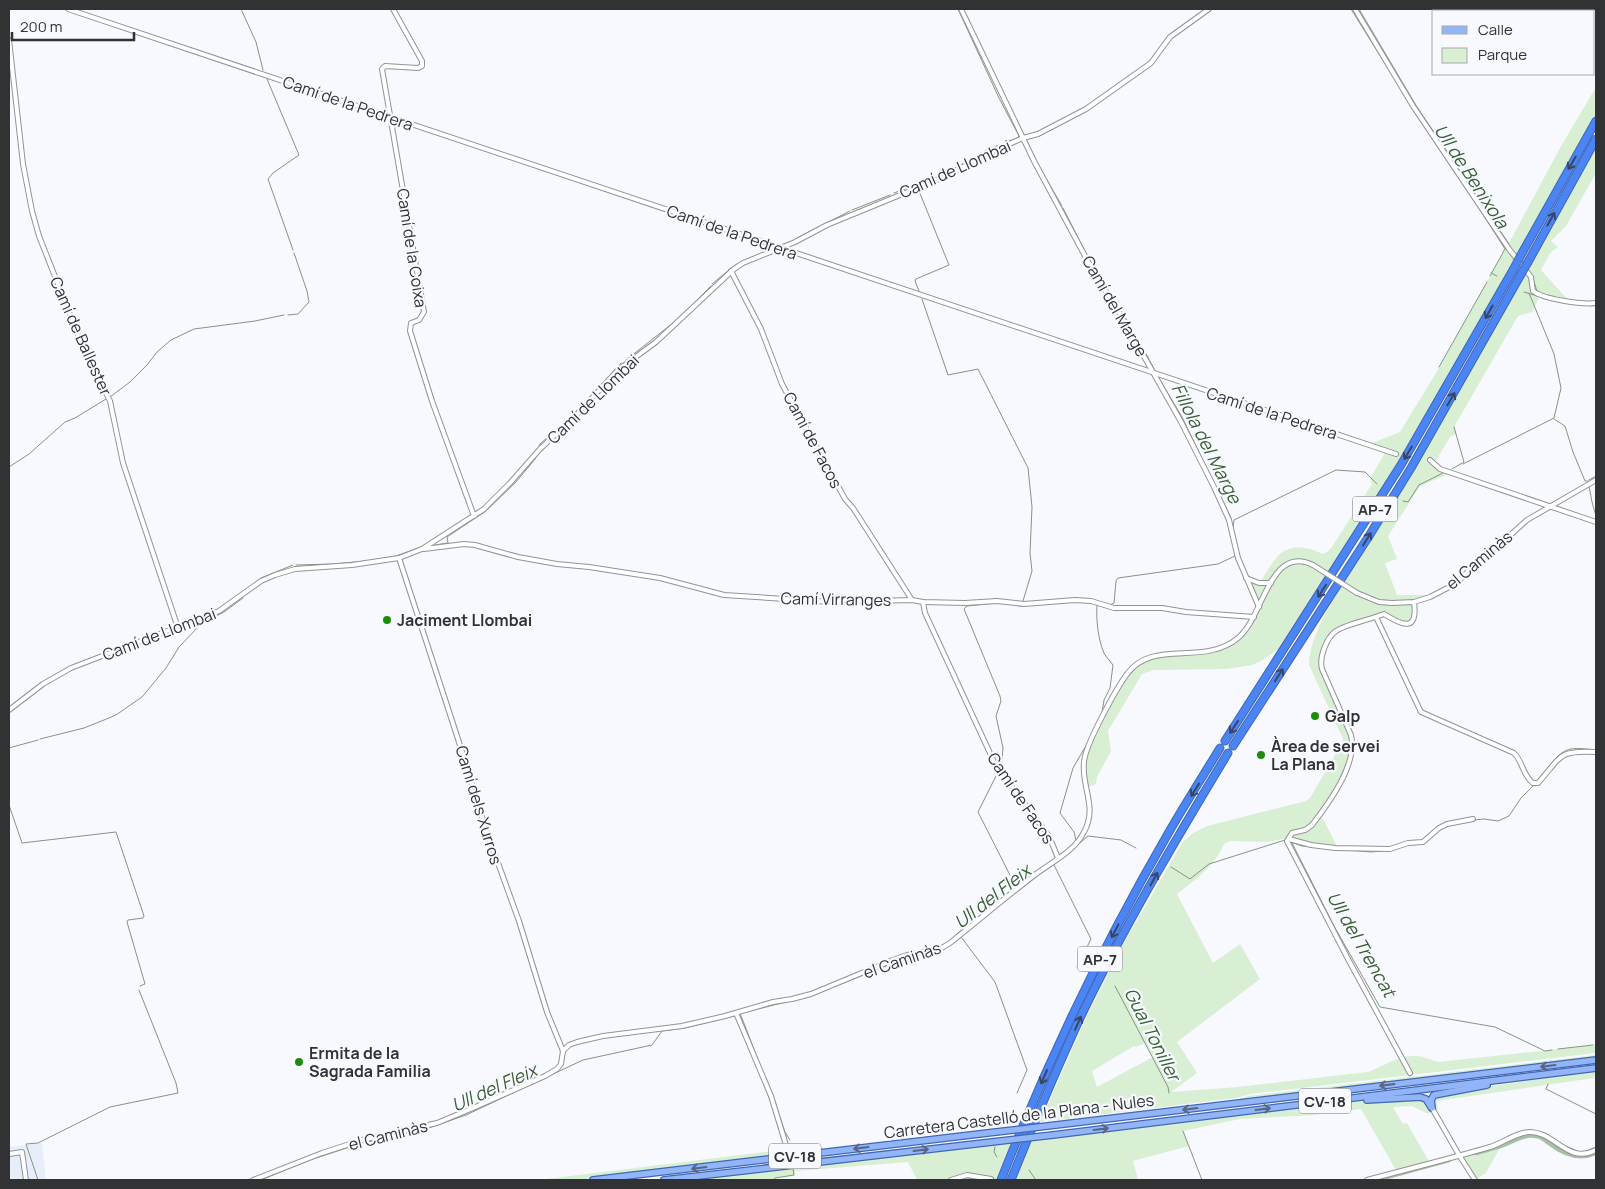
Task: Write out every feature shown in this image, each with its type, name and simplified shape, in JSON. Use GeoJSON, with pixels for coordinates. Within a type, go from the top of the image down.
{"type":"FeatureCollection","features":[{"type":"Feature","properties":{"kind":"highway","name":"AP-7"},"geometry":{"type":"LineString","coordinates":[[1225,740],[1401,465],[1596,121]]}},
{"type":"Feature","properties":{"kind":"highway","name":"AP-7"},"geometry":{"type":"LineString","coordinates":[[1233,746],[1401,484],[1596,139]]}},
{"type":"Feature","properties":{"kind":"highway","name":"AP-7"},"geometry":{"type":"LineString","coordinates":[[1001,1180],[1039,1089],[1095,969],[1169,832],[1220,748]]}},
{"type":"Feature","properties":{"kind":"highway","name":"AP-7"},"geometry":{"type":"LineString","coordinates":[[1011,1180],[1047,1092],[1082,1016],[1121,939],[1176,838],[1228,753]]}},
{"type":"Feature","properties":{"kind":"main road","name":"Carretera Castelló de la Plana - Nules"},"geometry":{"type":"LineString","coordinates":[[594,1180],[1596,1060]]}},
{"type":"Feature","properties":{"kind":"main road","name":"Carretera Castelló de la Plana - Nules"},"geometry":{"type":"LineString","coordinates":[[664,1180],[1595,1068]]}},
{"type":"Feature","properties":{"kind":"main road","name":"CV-18"},"geometry":{"type":"LineString","coordinates":[[1432,1108],[1432,1098],[1441,1093],[1595,1068]]}},
{"type":"Feature","properties":{"kind":"main road","name":"CV-18"},"geometry":{"type":"LineString","coordinates":[[1292,1105],[1414,1096],[1426,1099],[1432,1108]]}},
{"type":"Feature","properties":{"kind":"street","name":"Camí de la Pedrera"},"geometry":{"type":"LineString","coordinates":[[68,9],[1396,454]]}},
{"type":"Feature","properties":{"kind":"street","name":"Camí de la Coixa"},"geometry":{"type":"LineString","coordinates":[[393,9],[422,62],[422,66],[418,68],[385,66],[382,69],[424,312],[419,320],[411,323],[410,331],[432,401],[474,516]]}},
{"type":"Feature","properties":{"kind":"street","name":"Camí del Marge"},"geometry":{"type":"LineString","coordinates":[[961,9],[1023,138],[1092,269],[1116,307],[1180,420],[1214,487],[1229,520],[1234,545],[1259,607]]}},
{"type":"Feature","properties":{"kind":"street","name":"Camí de Llombai"},"geometry":{"type":"LineString","coordinates":[[9,710],[43,684],[70,668],[219,611],[261,582],[287,571],[352,565],[399,558],[422,549],[474,516],[499,495],[540,449],[578,414],[618,370],[656,342],[731,271],[743,263],[782,248],[835,221],[944,177],[991,152],[1023,138],[1038,134],[1094,104],[1151,63],[1170,37],[1209,9]]}},
{"type":"Feature","properties":{"kind":"street"},"geometry":{"type":"LineString","coordinates":[[1355,9],[1413,106],[1509,249],[1531,277],[1533,291],[1570,302],[1583,304],[1596,302]]}},
{"type":"Feature","properties":{"kind":"street","name":"Camí de Ballester"},"geometry":{"type":"LineString","coordinates":[[9,40],[23,164],[39,236],[82,345],[110,401],[123,463],[178,628]]}},
{"type":"Feature","properties":{"kind":"street","name":"Camí de Facos"},"geometry":{"type":"LineString","coordinates":[[731,271],[761,329],[782,384],[845,499],[853,508],[912,600]]}},
{"type":"Feature","properties":{"kind":"street"},"geometry":{"type":"LineString","coordinates":[[1430,460],[1440,469],[1596,522]]}},
{"type":"Feature","properties":{"kind":"street","name":"el Caminàs"},"geometry":{"type":"LineString","coordinates":[[254,1180],[322,1152],[362,1140],[437,1123],[473,1108],[558,1069],[564,1051],[569,1045],[577,1042],[603,1036],[682,1026],[811,994],[892,960],[907,955],[940,949],[1073,846],[1085,831],[1090,818],[1090,803],[1084,778],[1085,755],[1110,702],[1134,666],[1143,660],[1162,654],[1199,653],[1226,646],[1245,632],[1271,583],[1283,566],[1297,560],[1313,565],[1357,593],[1379,602],[1414,602],[1430,597],[1456,583],[1475,564],[1497,548],[1519,526],[1596,480]]}},
{"type":"Feature","properties":{"kind":"street","name":"Camí Virranges"},"geometry":{"type":"LineString","coordinates":[[422,549],[464,544],[557,564],[589,566],[660,578],[724,594],[831,602],[912,600],[965,603],[997,601],[1024,604],[1075,600],[1091,601],[1114,608],[1162,608],[1186,612],[1254,617]]}},
{"type":"Feature","properties":{"kind":"street","name":"Camí dels Xurros"},"geometry":{"type":"LineString","coordinates":[[399,558],[485,828],[519,921],[547,1012],[564,1051]]}},
{"type":"Feature","properties":{"kind":"street"},"geometry":{"type":"LineString","coordinates":[[1246,578],[1259,583],[1271,583]]}},
{"type":"Feature","properties":{"kind":"street","name":"Camí de Facos"},"geometry":{"type":"LineString","coordinates":[[924,602],[925,613],[996,766],[1049,836],[1058,858]]}},
{"type":"Feature","properties":{"kind":"street"},"geometry":{"type":"LineString","coordinates":[[1410,1073],[1287,841],[1292,833],[1305,830],[1312,825],[1344,776],[1350,762],[1352,738],[1322,670],[1321,656],[1336,631],[1384,614],[1399,624],[1409,624],[1415,614],[1414,602]]}},
{"type":"Feature","properties":{"kind":"street"},"geometry":{"type":"LineString","coordinates":[[1376,617],[1421,712],[1514,754],[1533,784],[1538,783],[1563,754],[1578,751],[1596,752]]}},
{"type":"Feature","properties":{"kind":"street"},"geometry":{"type":"LineString","coordinates":[[1289,839],[1311,845],[1335,848],[1390,849],[1408,843],[1424,842],[1439,828],[1452,821],[1473,818]]}},
{"type":"Feature","properties":{"kind":"street"},"geometry":{"type":"LineString","coordinates":[[736,1013],[770,1096],[786,1145]]}},
{"type":"Feature","properties":{"kind":"street"},"geometry":{"type":"LineString","coordinates":[[1432,1108],[1458,1155],[1475,1180]]}},
{"type":"Feature","properties":{"kind":"street"},"geometry":{"type":"LineString","coordinates":[[1367,1180],[1490,1147],[1520,1134],[1533,1132],[1577,1154],[1588,1154],[1596,1150]]}},
{"type":"Feature","properties":{"kind":"street"},"geometry":{"type":"LineString","coordinates":[[9,1154],[22,1152],[26,1180]]}},
{"type":"Feature","properties":{"kind":"street"},"geometry":{"type":"LineString","coordinates":[[950,1180],[967,1175],[991,1179]]}},
{"type":"Feature","properties":{"kind":"shaded area"},"geometry":{"type":"Polygon","coordinates":[[[42,1143],[46,1180],[9,1180],[9,1147],[42,1143]]]}},
{"type":"Feature","properties":{"kind":"green space"},"geometry":{"type":"Polygon","coordinates":[[[1596,87],[1596,116],[1517,258],[1508,245],[1560,148],[1596,87]]]}},
{"type":"Feature","properties":{"kind":"green space"},"geometry":{"type":"Polygon","coordinates":[[[1596,143],[1596,173],[1566,226],[1551,241],[1558,247],[1550,253],[1541,270],[1569,301],[1537,295],[1539,298],[1532,312],[1518,316],[1454,427],[1456,434],[1450,437],[1435,462],[1434,465],[1451,473],[1420,486],[1388,536],[1397,559],[1385,563],[1397,595],[1434,595],[1414,602],[1412,621],[1404,625],[1384,614],[1347,627],[1332,635],[1320,661],[1351,738],[1348,768],[1320,813],[1338,848],[1284,839],[1267,842],[1230,841],[1224,844],[1215,860],[1204,872],[1177,894],[1213,963],[1240,944],[1260,979],[1177,1042],[1197,1073],[1171,1092],[1238,1087],[1368,1072],[1398,1059],[1411,1056],[1421,1056],[1438,1062],[1596,1045],[1596,1053],[1251,1094],[1236,1098],[1040,1122],[1086,1018],[1120,950],[1182,843],[1193,833],[1207,826],[1306,801],[1310,798],[1342,743],[1343,739],[1309,665],[1315,636],[1331,604],[1377,532],[1444,415],[1596,143]],[[1145,1043],[1134,1046],[1092,1071],[1097,1087],[1153,1057],[1145,1043]]]}},
{"type":"Feature","properties":{"kind":"green space"},"geometry":{"type":"Polygon","coordinates":[[[1506,248],[1516,260],[1421,427],[1328,575],[1277,650],[1252,665],[1227,669],[1154,670],[1142,674],[1108,731],[1111,751],[1097,777],[1096,784],[1087,787],[1084,778],[1085,755],[1110,703],[1134,666],[1153,656],[1212,651],[1238,639],[1259,607],[1247,579],[1259,584],[1277,557],[1290,549],[1307,548],[1322,554],[1332,547],[1372,484],[1370,479],[1386,451],[1367,445],[1400,432],[1439,368],[1506,248]]]}},
{"type":"Feature","properties":{"kind":"green space"},"geometry":{"type":"Polygon","coordinates":[[[1596,1055],[1596,1058],[1038,1125],[1236,1100],[1248,1096],[1596,1055]]]}},
{"type":"Feature","properties":{"kind":"green space"},"geometry":{"type":"Polygon","coordinates":[[[1596,1070],[1594,1078],[1437,1101],[1438,1109],[1434,1111],[1435,1114],[1426,1113],[1412,1106],[1393,1107],[1403,1124],[1407,1123],[1430,1163],[1397,1172],[1361,1109],[1314,1115],[1240,1119],[1183,1131],[1189,1146],[1133,1161],[1138,1180],[1014,1180],[1030,1140],[1272,1110],[1402,1097],[1425,1100],[1455,1092],[1596,1070]]]}},
{"type":"Feature","properties":{"kind":"green space"},"geometry":{"type":"Polygon","coordinates":[[[1020,1126],[576,1180],[538,1180],[773,1151],[805,1151],[1020,1126]]]}},
{"type":"Feature","properties":{"kind":"green space"},"geometry":{"type":"Polygon","coordinates":[[[1014,1141],[998,1180],[981,1180],[982,1178],[967,1175],[950,1180],[917,1180],[908,1162],[795,1171],[795,1176],[776,1178],[775,1180],[679,1180],[1014,1141]]]}},
{"type":"Feature","properties":{"kind":"green space"},"geometry":{"type":"Polygon","coordinates":[[[1503,1142],[1486,1173],[1475,1180],[1459,1155],[1503,1142]]]}},
{"type":"Feature","properties":{"kind":"waterway"},"geometry":{"type":"LineString","coordinates":[[241,9],[256,42],[263,70]]}},
{"type":"Feature","properties":{"kind":"waterway"},"geometry":{"type":"LineString","coordinates":[[958,9],[999,98],[1019,136],[991,148]]}},
{"type":"Feature","properties":{"kind":"waterway","name":"Ull de Benixola"},"geometry":{"type":"LineString","coordinates":[[1351,9],[1399,86]]}},
{"type":"Feature","properties":{"kind":"waterway"},"geometry":{"type":"LineString","coordinates":[[1359,9],[1417,107],[1509,244]]}},
{"type":"Feature","properties":{"kind":"waterway"},"geometry":{"type":"LineString","coordinates":[[267,79],[299,155],[273,173],[268,179],[293,250]]}},
{"type":"Feature","properties":{"kind":"waterway","name":"Ull de Benixola"},"geometry":{"type":"LineString","coordinates":[[1402,92],[1439,148]]}},
{"type":"Feature","properties":{"kind":"waterway","name":"Fillola del Marge"},"geometry":{"type":"LineString","coordinates":[[1025,140],[1033,156]]}},
{"type":"Feature","properties":{"kind":"waterway"},"geometry":{"type":"LineString","coordinates":[[894,193],[945,174],[988,149]]}},
{"type":"Feature","properties":{"kind":"waterway","name":"Fillola del Marge"},"geometry":{"type":"LineString","coordinates":[[1040,168],[1062,206]]}},
{"type":"Feature","properties":{"kind":"waterway"},"geometry":{"type":"LineString","coordinates":[[919,191],[949,265],[916,279],[919,291]]}},
{"type":"Feature","properties":{"kind":"waterway"},"geometry":{"type":"LineString","coordinates":[[852,210],[890,195]]}},
{"type":"Feature","properties":{"kind":"waterway","name":"Ull de Benixola"},"geometry":{"type":"LineString","coordinates":[[1472,197],[1505,249],[1490,276]]}},
{"type":"Feature","properties":{"kind":"waterway","name":"Fillola del Marge"},"geometry":{"type":"LineString","coordinates":[[1063,208],[1091,263],[1130,325]]}},
{"type":"Feature","properties":{"kind":"waterway"},"geometry":{"type":"LineString","coordinates":[[797,238],[850,211]]}},
{"type":"Feature","properties":{"kind":"waterway"},"geometry":{"type":"LineString","coordinates":[[712,284],[735,265],[772,249]]}},
{"type":"Feature","properties":{"kind":"waterway"},"geometry":{"type":"LineString","coordinates":[[288,315],[298,314],[309,302],[294,253]]}},
{"type":"Feature","properties":{"kind":"waterway","name":"Ull de Benixola"},"geometry":{"type":"LineString","coordinates":[[1491,273],[1497,276]]}},
{"type":"Feature","properties":{"kind":"waterway"},"geometry":{"type":"LineString","coordinates":[[1533,279],[1537,291]]}},
{"type":"Feature","properties":{"kind":"waterway","name":"Ull de Benixola"},"geometry":{"type":"LineString","coordinates":[[1439,367],[1487,282]]}},
{"type":"Feature","properties":{"kind":"waterway"},"geometry":{"type":"LineString","coordinates":[[678,319],[711,286]]}},
{"type":"Feature","properties":{"kind":"waterway"},"geometry":{"type":"LineString","coordinates":[[1524,292],[1537,296]]}},
{"type":"Feature","properties":{"kind":"waterway"},"geometry":{"type":"LineString","coordinates":[[1463,464],[1554,418],[1561,388],[1554,354],[1529,293]]}},
{"type":"Feature","properties":{"kind":"waterway"},"geometry":{"type":"LineString","coordinates":[[922,299],[948,375],[978,369],[1028,468],[1032,507],[1030,553],[1032,571],[1023,601]]}},
{"type":"Feature","properties":{"kind":"waterway"},"geometry":{"type":"LineString","coordinates":[[110,397],[130,382],[157,352],[171,340],[194,329],[284,315]]}},
{"type":"Feature","properties":{"kind":"waterway"},"geometry":{"type":"LineString","coordinates":[[626,360],[673,323]]}},
{"type":"Feature","properties":{"kind":"waterway","name":"Fillola del Marge"},"geometry":{"type":"LineString","coordinates":[[1131,328],[1149,359]]}},
{"type":"Feature","properties":{"kind":"waterway","name":"Fillola del Marge"},"geometry":{"type":"LineString","coordinates":[[1150,361],[1155,371]]}},
{"type":"Feature","properties":{"kind":"waterway"},"geometry":{"type":"LineString","coordinates":[[590,397],[621,363]]}},
{"type":"Feature","properties":{"kind":"waterway","name":"Fillola del Marge"},"geometry":{"type":"LineString","coordinates":[[1160,380],[1182,417],[1231,518]]}},
{"type":"Feature","properties":{"kind":"waterway"},"geometry":{"type":"LineString","coordinates":[[9,467],[29,454],[65,422],[106,399]]}},
{"type":"Feature","properties":{"kind":"waterway"},"geometry":{"type":"LineString","coordinates":[[539,445],[586,402]]}},
{"type":"Feature","properties":{"kind":"waterway"},"geometry":{"type":"LineString","coordinates":[[1554,419],[1565,426],[1585,481],[1588,481]]}},
{"type":"Feature","properties":{"kind":"waterway","name":"Ull de Benixola"},"geometry":{"type":"LineString","coordinates":[[1452,469],[1464,462],[1454,427]]}},
{"type":"Feature","properties":{"kind":"waterway"},"geometry":{"type":"LineString","coordinates":[[435,545],[448,543],[447,537],[486,511],[516,482],[536,458]]}},
{"type":"Feature","properties":{"kind":"waterway","name":"Ull de Benixola"},"geometry":{"type":"LineString","coordinates":[[1233,528],[1234,520],[1336,470],[1365,472],[1377,484]]}},
{"type":"Feature","properties":{"kind":"waterway","name":"Ull de Benixola"},"geometry":{"type":"LineString","coordinates":[[1403,501],[1408,502],[1419,485],[1443,473]]}},
{"type":"Feature","properties":{"kind":"waterway"},"geometry":{"type":"LineString","coordinates":[[1589,480],[1596,476]]}},
{"type":"Feature","properties":{"kind":"waterway"},"geometry":{"type":"LineString","coordinates":[[1589,486],[1596,516]]}},
{"type":"Feature","properties":{"kind":"waterway"},"geometry":{"type":"LineString","coordinates":[[373,560],[396,556],[421,547]]}},
{"type":"Feature","properties":{"kind":"waterway","name":"Ull de Benixola"},"geometry":{"type":"LineString","coordinates":[[1110,605],[1114,603],[1116,581],[1118,578],[1218,564],[1235,556]]}},
{"type":"Feature","properties":{"kind":"waterway"},"geometry":{"type":"LineString","coordinates":[[296,565],[366,561]]}},
{"type":"Feature","properties":{"kind":"waterway"},"geometry":{"type":"LineString","coordinates":[[261,578],[293,565]]}},
{"type":"Feature","properties":{"kind":"waterway"},"geometry":{"type":"LineString","coordinates":[[205,622],[224,612],[243,598]]}},
{"type":"Feature","properties":{"kind":"waterway","name":"Ull de Benixola"},"geometry":{"type":"LineString","coordinates":[[1099,602],[1106,604]]}},
{"type":"Feature","properties":{"kind":"waterway"},"geometry":{"type":"LineString","coordinates":[[997,603],[967,606],[964,609],[1000,696],[1001,701],[996,716],[1003,748],[1001,769]]}},
{"type":"Feature","properties":{"kind":"waterway"},"geometry":{"type":"LineString","coordinates":[[1016,605],[1021,606]]}},
{"type":"Feature","properties":{"kind":"waterway","name":"Ull de Benixola"},"geometry":{"type":"LineString","coordinates":[[1097,605],[1100,642],[1104,653],[1113,665],[1110,688],[1104,700],[1102,713]]}},
{"type":"Feature","properties":{"kind":"waterway"},"geometry":{"type":"LineString","coordinates":[[40,739],[84,728],[104,720],[116,715],[142,697],[166,668],[179,647],[200,625]]}},
{"type":"Feature","properties":{"kind":"waterway","name":"Ull de Benixola"},"geometry":{"type":"LineString","coordinates":[[1076,840],[1074,832],[1060,813],[1073,768],[1091,737]]}},
{"type":"Feature","properties":{"kind":"waterway"},"geometry":{"type":"LineString","coordinates":[[9,748],[38,740]]}},
{"type":"Feature","properties":{"kind":"waterway"},"geometry":{"type":"LineString","coordinates":[[1552,763],[1566,750],[1596,750]]}},
{"type":"Feature","properties":{"kind":"waterway"},"geometry":{"type":"LineString","coordinates":[[1536,782],[1548,768]]}},
{"type":"Feature","properties":{"kind":"waterway"},"geometry":{"type":"LineString","coordinates":[[958,933],[1013,889],[1015,885],[978,812],[997,774]]}},
{"type":"Feature","properties":{"kind":"waterway"},"geometry":{"type":"LineString","coordinates":[[1474,820],[1498,821],[1509,816],[1521,798],[1533,786]]}},
{"type":"Feature","properties":{"kind":"waterway"},"geometry":{"type":"LineString","coordinates":[[9,805],[22,843],[116,832],[144,916],[143,918],[128,920],[127,922],[145,984],[140,986]]}},
{"type":"Feature","properties":{"kind":"waterway"},"geometry":{"type":"LineString","coordinates":[[1074,848],[1088,836],[1121,840],[1136,848]]}},
{"type":"Feature","properties":{"kind":"waterway"},"geometry":{"type":"LineString","coordinates":[[1407,845],[1424,844],[1431,838]]}},
{"type":"Feature","properties":{"kind":"waterway"},"geometry":{"type":"LineString","coordinates":[[1171,867],[1190,879],[1209,864],[1285,840]]}},
{"type":"Feature","properties":{"kind":"waterway"},"geometry":{"type":"LineString","coordinates":[[1291,842],[1302,846],[1314,847]]}},
{"type":"Feature","properties":{"kind":"waterway","name":"Ull del Trencat"},"geometry":{"type":"LineString","coordinates":[[1292,843],[1334,926],[1380,1007],[1495,1027],[1545,1051],[1552,1050]]}},
{"type":"Feature","properties":{"kind":"waterway"},"geometry":{"type":"LineString","coordinates":[[1348,850],[1381,851]]}},
{"type":"Feature","properties":{"kind":"waterway","name":"Gual Toniller"},"geometry":{"type":"LineString","coordinates":[[1054,865],[1091,939],[1077,967]]}},
{"type":"Feature","properties":{"kind":"waterway","name":"Ull del Fleix"},"geometry":{"type":"LineString","coordinates":[[921,955],[941,952],[1047,868]]}},
{"type":"Feature","properties":{"kind":"waterway"},"geometry":{"type":"LineString","coordinates":[[961,937],[995,982],[1027,1070],[1017,1093]]}},
{"type":"Feature","properties":{"kind":"waterway","name":"Ull del Fleix"},"geometry":{"type":"LineString","coordinates":[[813,995],[915,956]]}},
{"type":"Feature","properties":{"kind":"waterway","name":"Gual Toniller"},"geometry":{"type":"LineString","coordinates":[[1115,986],[1168,1087],[1169,1093]]}},
{"type":"Feature","properties":{"kind":"waterway"},"geometry":{"type":"LineString","coordinates":[[38,1180],[26,1144],[38,1143],[110,1107],[178,1093],[176,1083],[139,990]]}},
{"type":"Feature","properties":{"kind":"waterway","name":"Ull del Fleix"},"geometry":{"type":"LineString","coordinates":[[746,1012],[810,996]]}},
{"type":"Feature","properties":{"kind":"waterway"},"geometry":{"type":"LineString","coordinates":[[740,1013],[765,1078]]}},
{"type":"Feature","properties":{"kind":"waterway","name":"Ull del Fleix"},"geometry":{"type":"LineString","coordinates":[[261,1180],[310,1160],[359,1144],[423,1130],[466,1115],[583,1060],[652,1045],[662,1031],[685,1028],[734,1016]]}},
{"type":"Feature","properties":{"kind":"waterway","name":"Ull del Trencat"},"geometry":{"type":"LineString","coordinates":[[1558,1049],[1593,1045]]}},
{"type":"Feature","properties":{"kind":"waterway"},"geometry":{"type":"LineString","coordinates":[[1548,1084],[1546,1089],[1596,1114]]}},
{"type":"Feature","properties":{"kind":"waterway"},"geometry":{"type":"LineString","coordinates":[[775,1103],[785,1132],[790,1140]]}},
{"type":"Feature","properties":{"kind":"waterway","name":"Gual Toniller"},"geometry":{"type":"LineString","coordinates":[[1183,1131],[1202,1180]]}},
{"type":"Feature","properties":{"kind":"waterway"},"geometry":{"type":"LineString","coordinates":[[1476,1153],[1528,1136],[1541,1137],[1554,1147],[1572,1155],[1584,1156],[1596,1153]]}},
{"type":"Feature","properties":{"kind":"waterway"},"geometry":{"type":"LineString","coordinates":[[1563,1145],[1580,1152]]}},
{"type":"Feature","properties":{"kind":"waterway"},"geometry":{"type":"LineString","coordinates":[[995,1147],[994,1152],[997,1157]]}},
{"type":"Feature","properties":{"kind":"waterway"},"geometry":{"type":"LineString","coordinates":[[1589,1150],[1596,1147]]}},
{"type":"Feature","properties":{"kind":"waterway"},"geometry":{"type":"LineString","coordinates":[[1376,1180],[1449,1160]]}},
{"type":"Feature","properties":{"kind":"waterway"},"geometry":{"type":"LineString","coordinates":[[774,1180],[775,1178],[794,1175],[793,1169]]}},
{"type":"Feature","properties":{"kind":"waterway"},"geometry":{"type":"LineString","coordinates":[[1029,1170],[1036,1180]]}},
{"type":"Feature","properties":{"kind":"waterway"},"geometry":{"type":"LineString","coordinates":[[959,1180],[969,1178],[982,1180]]}},
{"type":"Feature","properties":{"kind":"place","name":"Jaciment Llombai"},"geometry":{"type":"Point","coordinates":[387,620]}},
{"type":"Feature","properties":{"kind":"place","name":"Galp"},"geometry":{"type":"Point","coordinates":[1315,716]}},
{"type":"Feature","properties":{"kind":"place","name":"Àrea de servei La Plana"},"geometry":{"type":"Point","coordinates":[1261,755]}},
{"type":"Feature","properties":{"kind":"place","name":"Ermita de la Sagrada Familia"},"geometry":{"type":"Point","coordinates":[299,1062]}}]}
